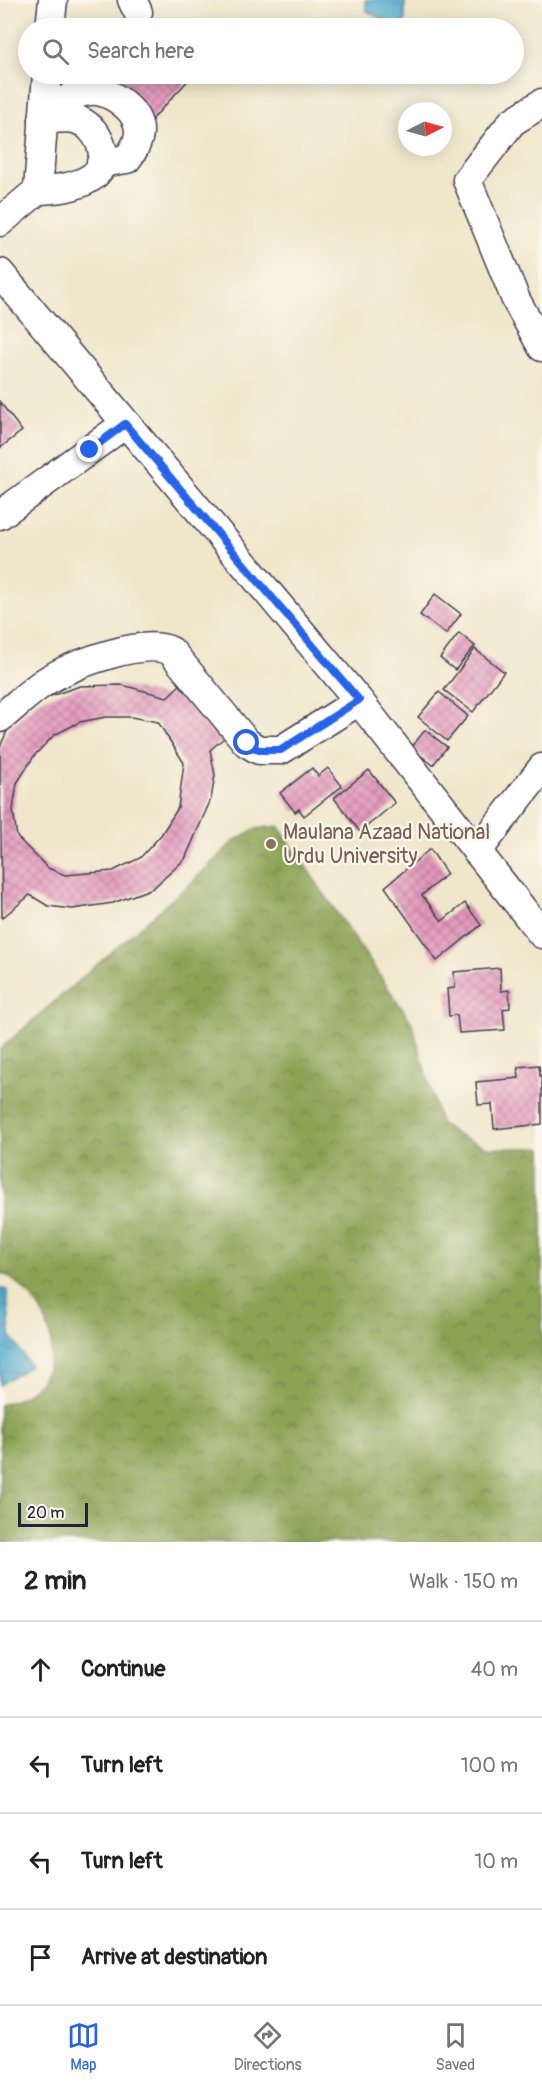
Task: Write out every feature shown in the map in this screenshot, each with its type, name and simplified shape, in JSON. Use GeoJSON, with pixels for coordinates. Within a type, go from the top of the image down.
{"type":"FeatureCollection","features":[{"type":"Feature","properties":{"kind":"lane"},"geometry":{"type":"LineString","coordinates":[[52,18],[53,0]]}},
{"type":"Feature","properties":{"kind":"lane"},"geometry":{"type":"LineString","coordinates":[[38,190],[46,84]]}},
{"type":"Feature","properties":{"kind":"lane"},"geometry":{"type":"LineString","coordinates":[[43,120],[76,94],[99,90],[107,93],[131,113],[138,124],[138,135],[135,148],[127,159],[101,163]]}},
{"type":"Feature","properties":{"kind":"lane"},"geometry":{"type":"LineString","coordinates":[[542,103],[512,122],[467,180],[516,300],[542,347]]}},
{"type":"Feature","properties":{"kind":"lane"},"geometry":{"type":"LineString","coordinates":[[0,222],[38,190],[61,189],[93,177],[101,163],[102,144],[92,128],[75,119],[43,120]]}},
{"type":"Feature","properties":{"kind":"lane"},"geometry":{"type":"LineString","coordinates":[[0,273],[359,700],[542,934]]}},
{"type":"Feature","properties":{"kind":"lane"},"geometry":{"type":"LineString","coordinates":[[0,515],[125,424]]}},
{"type":"Feature","properties":{"kind":"lane"},"geometry":{"type":"LineString","coordinates":[[0,718],[50,679],[68,670],[101,658],[161,646],[171,651],[247,743],[259,750],[281,750],[359,700]]}},
{"type":"Feature","properties":{"kind":"lane"},"geometry":{"type":"LineString","coordinates":[[477,852],[542,768]]}},
{"type":"Feature","properties":{"kind":"green space"},"geometry":{"type":"Polygon","coordinates":[[[278,826],[412,1023],[440,1123],[459,1136],[489,1148],[542,1148],[542,1542],[0,1542],[0,1405],[25,1395],[41,1380],[50,1362],[51,1342],[46,1322],[35,1302],[20,1285],[0,1272],[0,1049],[192,882],[234,841],[255,829],[278,826]]]}},
{"type":"Feature","properties":{"kind":"water"},"geometry":{"type":"Polygon","coordinates":[[[365,0],[405,0],[405,18],[379,18],[367,11],[365,0]]]}},
{"type":"Feature","properties":{"kind":"water"},"geometry":{"type":"Polygon","coordinates":[[[0,1288],[7,1290],[10,1335],[30,1366],[0,1385],[0,1288]]]}},
{"type":"Feature","properties":{"kind":"building"},"geometry":{"type":"Polygon","coordinates":[[[102,84],[185,84],[147,125],[102,84]]]}},
{"type":"Feature","properties":{"kind":"building"},"geometry":{"type":"Polygon","coordinates":[[[0,402],[22,431],[0,448],[0,402]]]}},
{"type":"Feature","properties":{"kind":"building"},"geometry":{"type":"Polygon","coordinates":[[[435,594],[461,614],[446,634],[420,615],[435,594]]]}},
{"type":"Feature","properties":{"kind":"building"},"geometry":{"type":"Polygon","coordinates":[[[459,633],[475,646],[455,670],[440,658],[459,633]]]}},
{"type":"Feature","properties":{"kind":"building"},"geometry":{"type":"Polygon","coordinates":[[[475,649],[504,672],[473,712],[444,690],[475,649]]]}},
{"type":"Feature","properties":{"kind":"building"},"geometry":{"type":"Polygon","coordinates":[[[181,684],[224,738],[210,750],[215,775],[211,799],[185,859],[153,888],[113,903],[72,909],[48,906],[30,895],[2,918],[0,747],[8,729],[39,700],[80,686],[122,685],[167,697],[181,684]],[[106,717],[80,722],[54,735],[34,756],[17,783],[13,810],[17,837],[48,868],[65,875],[113,871],[140,858],[161,835],[178,808],[184,763],[158,722],[131,717],[106,717]]]}},
{"type":"Feature","properties":{"kind":"building"},"geometry":{"type":"Polygon","coordinates":[[[439,692],[468,716],[447,741],[418,717],[439,692]]]}},
{"type":"Feature","properties":{"kind":"building"},"geometry":{"type":"Polygon","coordinates":[[[425,730],[447,747],[433,765],[411,748],[425,730]]]}},
{"type":"Feature","properties":{"kind":"building"},"geometry":{"type":"Polygon","coordinates":[[[312,768],[318,776],[328,768],[342,786],[304,816],[299,809],[295,812],[280,793],[312,768]]]}},
{"type":"Feature","properties":{"kind":"building"},"geometry":{"type":"Polygon","coordinates":[[[369,770],[395,803],[360,832],[334,798],[369,770]]]}},
{"type":"Feature","properties":{"kind":"building"},"geometry":{"type":"Polygon","coordinates":[[[430,849],[447,874],[422,895],[442,921],[465,903],[481,925],[437,961],[385,887],[430,849]]]}},
{"type":"Feature","properties":{"kind":"building"},"geometry":{"type":"Polygon","coordinates":[[[500,968],[501,991],[509,990],[510,1008],[503,1009],[505,1030],[459,1033],[457,1015],[449,1016],[447,989],[455,988],[454,972],[500,968]]]}},
{"type":"Feature","properties":{"kind":"building"},"geometry":{"type":"Polygon","coordinates":[[[539,1065],[540,1076],[542,1076],[542,1124],[494,1129],[492,1104],[478,1105],[476,1082],[519,1078],[518,1067],[539,1065]]]}},
{"type":"Feature","properties":{"kind":"place","name":"Maulana Azaad National Urdu University"},"geometry":{"type":"Point","coordinates":[271,844]}},
{"type":"Feature","properties":{"kind":"route"},"geometry":{"type":"LineString","coordinates":[[90,450],[125,424],[359,700],[281,750],[273,752],[259,750],[247,743]]}}]}
